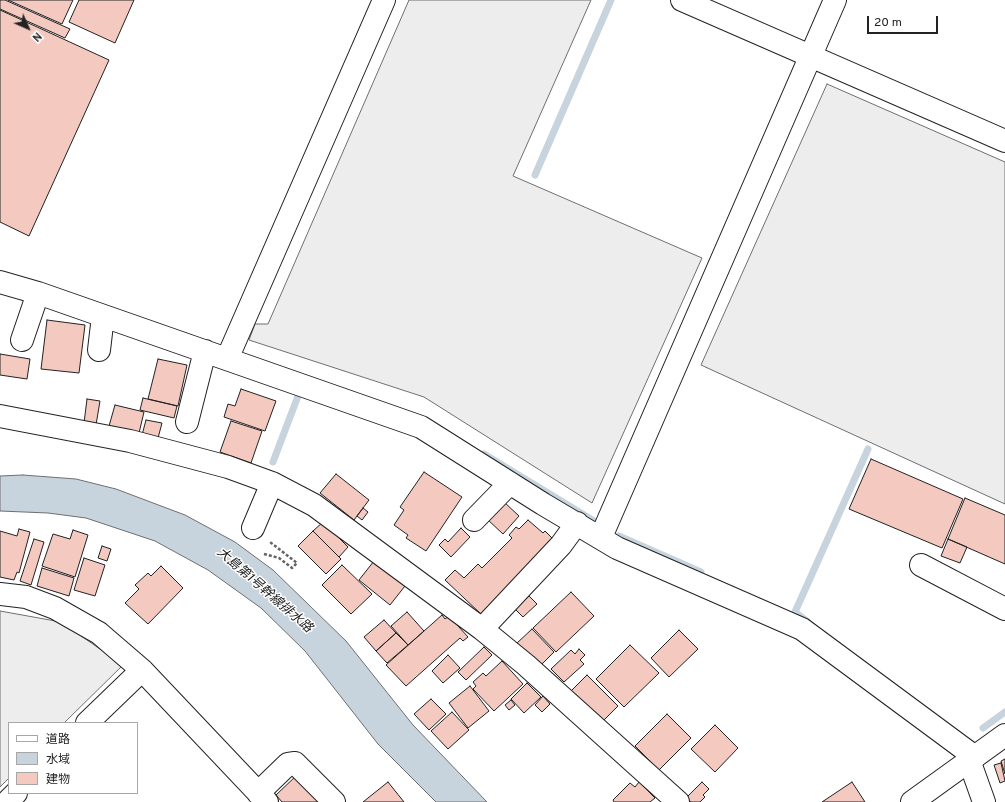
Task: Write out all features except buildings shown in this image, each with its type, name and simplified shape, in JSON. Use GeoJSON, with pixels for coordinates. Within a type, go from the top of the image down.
{"type":"FeatureCollection","features":[{"type":"Feature","properties":{"kind":"street"},"geometry":{"type":"LineString","coordinates":[[227,359],[384,0]]}},
{"type":"Feature","properties":{"kind":"street"},"geometry":{"type":"LineString","coordinates":[[682,0],[1005,141]]}},
{"type":"Feature","properties":{"kind":"street"},"geometry":{"type":"LineString","coordinates":[[601,537],[835,0]]}},
{"type":"Feature","properties":{"kind":"street"},"geometry":{"type":"LineString","coordinates":[[0,282],[38,293],[421,427],[617,548],[802,630],[972,759],[984,802]]}},
{"type":"Feature","properties":{"kind":"street"},"geometry":{"type":"LineString","coordinates":[[22,340],[38,293]]}},
{"type":"Feature","properties":{"kind":"street"},"geometry":{"type":"LineString","coordinates":[[99,350],[103,316]]}},
{"type":"Feature","properties":{"kind":"street"},"geometry":{"type":"LineString","coordinates":[[187,422],[205,351]]}},
{"type":"Feature","properties":{"kind":"street"},"geometry":{"type":"LineString","coordinates":[[0,416],[130,441],[228,467],[272,483],[314,505],[482,629],[532,670],[678,802]]}},
{"type":"Feature","properties":{"kind":"street"},"geometry":{"type":"LineString","coordinates":[[253,528],[272,483]]}},
{"type":"Feature","properties":{"kind":"street"},"geometry":{"type":"LineString","coordinates":[[474,520],[510,483]]}},
{"type":"Feature","properties":{"kind":"street"},"geometry":{"type":"LineString","coordinates":[[482,629],[562,545],[577,523]]}},
{"type":"Feature","properties":{"kind":"street"},"geometry":{"type":"LineString","coordinates":[[921,565],[1005,609]]}},
{"type":"Feature","properties":{"kind":"street"},"geometry":{"type":"LineString","coordinates":[[0,594],[26,597],[54,608],[99,633],[142,670],[262,798],[288,764],[295,763],[334,802]]}},
{"type":"Feature","properties":{"kind":"street"},"geometry":{"type":"LineString","coordinates":[[88,722],[142,670]]}},
{"type":"Feature","properties":{"kind":"street"},"geometry":{"type":"LineString","coordinates":[[912,802],[1005,735]]}},
{"type":"Feature","properties":{"kind":"street"},"geometry":{"type":"LineString","coordinates":[[7,802],[15,794]]}},
{"type":"Feature","properties":{"kind":"path"},"geometry":{"type":"LineString","coordinates":[[253,528],[297,563],[292,568],[279,558],[264,554]]}},
{"type":"Feature","properties":{"kind":"shaded area"},"geometry":{"type":"Polygon","coordinates":[[[409,0],[591,0],[513,176],[702,258],[592,503],[424,397],[249,340],[255,324],[268,324],[409,0]]]}},
{"type":"Feature","properties":{"kind":"shaded area"},"geometry":{"type":"Polygon","coordinates":[[[827,84],[1005,162],[1005,504],[701,365],[827,84]]]}},
{"type":"Feature","properties":{"kind":"shaded area"},"geometry":{"type":"Polygon","coordinates":[[[0,611],[61,622],[123,665],[65,722],[8,722],[8,779],[0,787],[0,611]]]}},
{"type":"Feature","properties":{"kind":"water","name":"大島第1号幹線排水路"},"geometry":{"type":"Polygon","coordinates":[[[23,475],[76,479],[116,489],[185,515],[235,542],[273,570],[346,641],[413,725],[487,802],[436,802],[378,744],[305,651],[261,608],[208,570],[155,541],[86,518],[48,513],[0,511],[0,476],[23,475]]]}},
{"type":"Feature","properties":{"kind":"waterway"},"geometry":{"type":"LineString","coordinates":[[535,175],[611,0]]}},
{"type":"Feature","properties":{"kind":"waterway"},"geometry":{"type":"LineString","coordinates":[[273,462],[298,396]]}},
{"type":"Feature","properties":{"kind":"waterway"},"geometry":{"type":"LineString","coordinates":[[808,622],[795,612],[868,449]]}},
{"type":"Feature","properties":{"kind":"waterway"},"geometry":{"type":"LineString","coordinates":[[484,454],[594,521]]}},
{"type":"Feature","properties":{"kind":"waterway"},"geometry":{"type":"LineString","coordinates":[[619,536],[701,572]]}},
{"type":"Feature","properties":{"kind":"waterway"},"geometry":{"type":"LineString","coordinates":[[983,728],[1005,712]]}}]}
